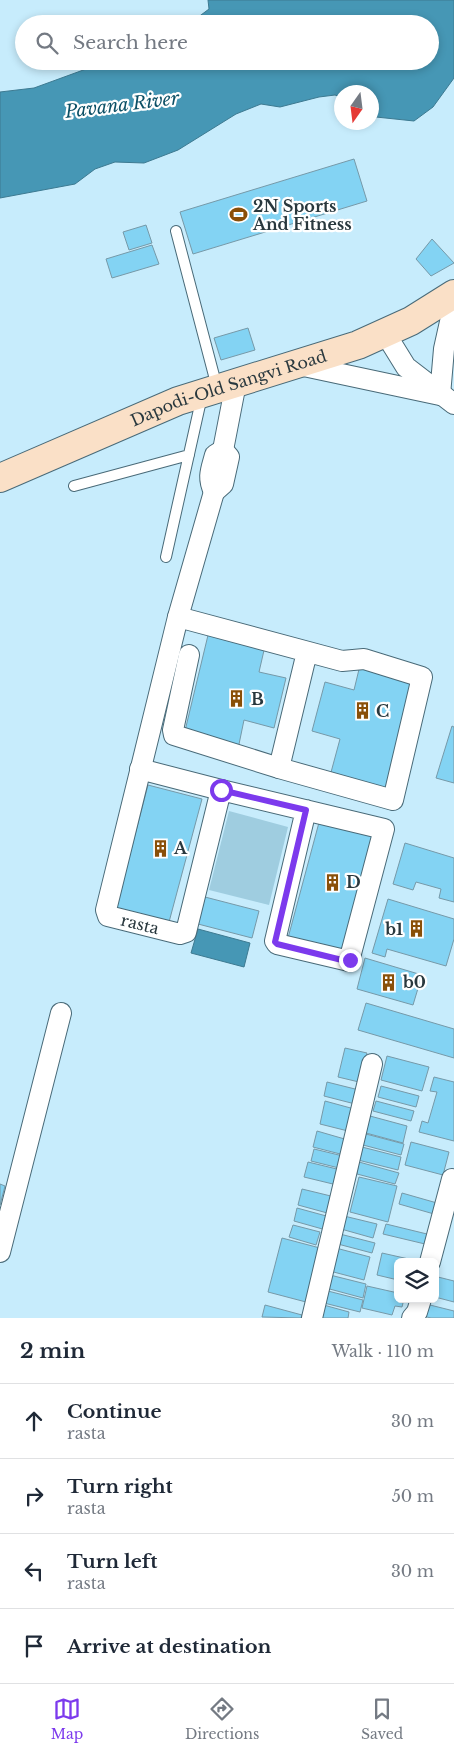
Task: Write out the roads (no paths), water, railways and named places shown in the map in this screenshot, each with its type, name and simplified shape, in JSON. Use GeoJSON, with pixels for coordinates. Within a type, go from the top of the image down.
{"type":"FeatureCollection","features":[{"type":"Feature","properties":{"kind":"street","name":"Dapodi-Old Sangvi Road"},"geometry":{"type":"LineString","coordinates":[[0,478],[178,401],[358,345],[411,321],[454,294]]}},
{"type":"Feature","properties":{"kind":"street"},"geometry":{"type":"LineString","coordinates":[[447,400],[444,348],[454,304]]}},
{"type":"Feature","properties":{"kind":"street"},"geometry":{"type":"LineString","coordinates":[[385,333],[406,367],[447,400]]}},
{"type":"Feature","properties":{"kind":"street"},"geometry":{"type":"LineString","coordinates":[[294,364],[447,400]]}},
{"type":"Feature","properties":{"kind":"street","name":"rasta"},"geometry":{"type":"LineString","coordinates":[[219,388],[224,450],[215,455],[212,465],[209,481],[214,492],[178,617],[140,769],[106,910],[110,917],[180,934],[186,932],[221,790]]}},
{"type":"Feature","properties":{"kind":"street"},"geometry":{"type":"LineString","coordinates":[[178,617],[307,652],[347,661],[364,659],[422,677],[395,798],[391,800],[174,735],[173,730],[189,655]]}},
{"type":"Feature","properties":{"kind":"street"},"geometry":{"type":"LineString","coordinates":[[279,768],[307,652]]}},
{"type":"Feature","properties":{"kind":"street"},"geometry":{"type":"LineString","coordinates":[[140,769],[382,828],[385,831],[348,962],[275,942],[306,810]]}},
{"type":"Feature","properties":{"kind":"street"},"geometry":{"type":"LineString","coordinates":[[0,1252],[61,1014]]}},
{"type":"Feature","properties":{"kind":"street"},"geometry":{"type":"LineString","coordinates":[[312,1318],[372,1064]]}},
{"type":"Feature","properties":{"kind":"street"},"geometry":{"type":"LineString","coordinates":[[431,1258],[452,1179]]}},
{"type":"Feature","properties":{"kind":"street"},"geometry":{"type":"LineString","coordinates":[[412,1318],[417,1312],[419,1303]]}},
{"type":"Feature","properties":{"kind":"lane"},"geometry":{"type":"LineString","coordinates":[[166,557],[189,455],[219,388],[176,231]]}},
{"type":"Feature","properties":{"kind":"lane"},"geometry":{"type":"LineString","coordinates":[[74,486],[189,455]]}},
{"type":"Feature","properties":{"kind":"water","name":"Pavana River"},"geometry":{"type":"Polygon","coordinates":[[[208,0],[454,0],[454,78],[433,107],[414,121],[379,117],[379,85],[334,85],[334,95],[280,107],[261,104],[236,114],[178,150],[144,163],[115,162],[95,169],[75,184],[0,198],[0,92],[34,88],[83,70],[439,70],[439,15],[201,15],[209,9],[208,0]]]}},
{"type":"Feature","properties":{"kind":"water"},"geometry":{"type":"Polygon","coordinates":[[[198,929],[250,943],[244,967],[191,953],[198,929]]]}},
{"type":"Feature","properties":{"kind":"place","name":"2N Sports And Fitness"},"geometry":{"type":"Point","coordinates":[239,215]}},
{"type":"Feature","properties":{"kind":"place","name":"B"},"geometry":{"type":"Point","coordinates":[237,699]}},
{"type":"Feature","properties":{"kind":"place","name":"C"},"geometry":{"type":"Point","coordinates":[362,711]}},
{"type":"Feature","properties":{"kind":"place","name":"A"},"geometry":{"type":"Point","coordinates":[160,848]}},
{"type":"Feature","properties":{"kind":"place","name":"D"},"geometry":{"type":"Point","coordinates":[332,882]}},
{"type":"Feature","properties":{"kind":"place","name":"b1"},"geometry":{"type":"Point","coordinates":[417,929]}},
{"type":"Feature","properties":{"kind":"place","name":"b0"},"geometry":{"type":"Point","coordinates":[389,982]}}]}
